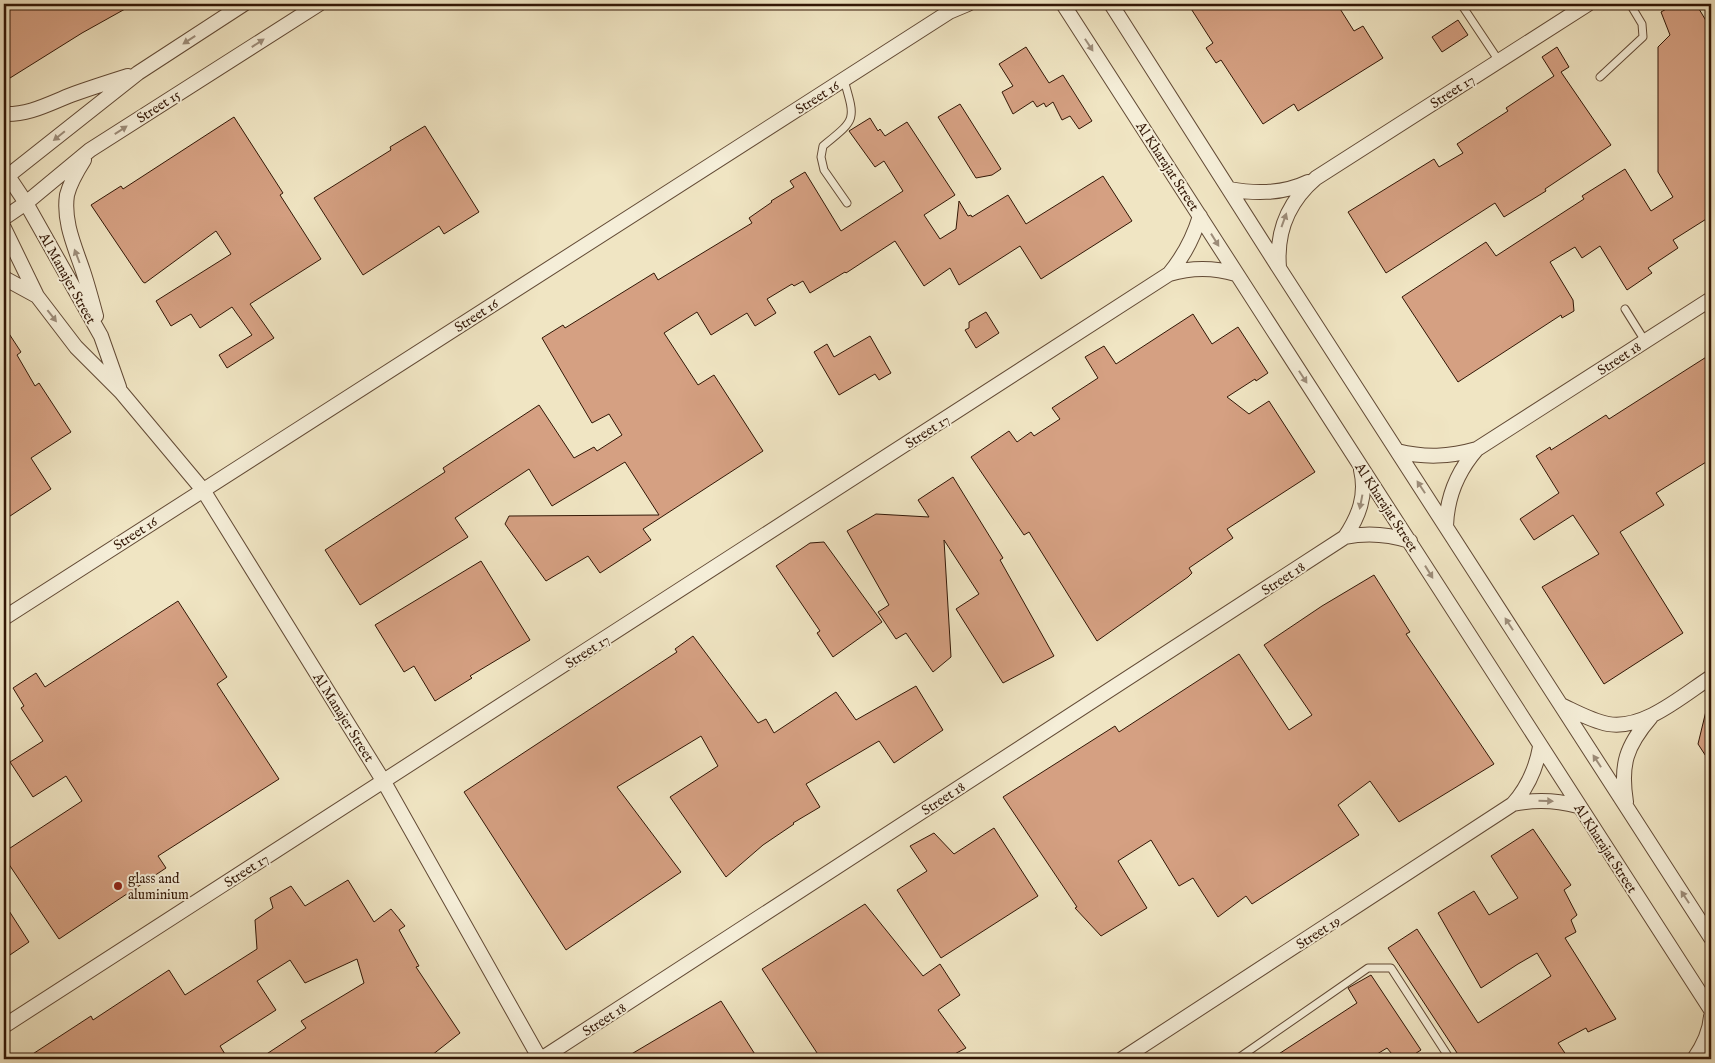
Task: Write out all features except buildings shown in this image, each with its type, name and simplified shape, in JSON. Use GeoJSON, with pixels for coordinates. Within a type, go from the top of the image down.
{"type":"FeatureCollection","features":[{"type":"Feature","properties":{"kind":"street"},"geometry":{"type":"LineString","coordinates":[[5,175],[138,73],[244,4]]}},
{"type":"Feature","properties":{"kind":"street","name":"Street 15"},"geometry":{"type":"LineString","coordinates":[[4,218],[26,203],[90,150],[319,4]]}},
{"type":"Feature","properties":{"kind":"street","name":"Street 16"},"geometry":{"type":"LineString","coordinates":[[4,618],[844,80],[952,8],[968,4]]}},
{"type":"Feature","properties":{"kind":"street","name":"Al Kharajat Street"},"geometry":{"type":"LineString","coordinates":[[1063,4],[1711,1010]]}},
{"type":"Feature","properties":{"kind":"street"},"geometry":{"type":"LineString","coordinates":[[1110,4],[1711,938]]}},
{"type":"Feature","properties":{"kind":"street","name":"Street 17"},"geometry":{"type":"LineString","coordinates":[[1229,189],[1273,192],[1302,185],[1316,178],[1588,4]]}},
{"type":"Feature","properties":{"kind":"street"},"geometry":{"type":"LineString","coordinates":[[4,114],[30,112],[138,73]]}},
{"type":"Feature","properties":{"kind":"street"},"geometry":{"type":"LineString","coordinates":[[90,150],[71,184],[67,209],[72,241],[88,285],[101,336]]}},
{"type":"Feature","properties":{"kind":"street","name":"Al Manajer Street"},"geometry":{"type":"LineString","coordinates":[[5,175],[26,203],[101,336],[122,392]]}},
{"type":"Feature","properties":{"kind":"street","name":"Street 17"},"geometry":{"type":"LineString","coordinates":[[1279,268],[1279,239],[1287,211],[1305,188],[1316,178]]}},
{"type":"Feature","properties":{"kind":"street","name":"Street 17"},"geometry":{"type":"LineString","coordinates":[[1169,274],[1187,250],[1200,216]]}},
{"type":"Feature","properties":{"kind":"street","name":"Al Manajer Street"},"geometry":{"type":"LineString","coordinates":[[4,228],[37,296],[76,347],[122,392],[203,490],[384,782],[541,1059]]}},
{"type":"Feature","properties":{"kind":"street","name":"Street 17"},"geometry":{"type":"LineString","coordinates":[[4,1026],[1169,274],[1204,268],[1236,274]]}},
{"type":"Feature","properties":{"kind":"street"},"geometry":{"type":"LineString","coordinates":[[4,278],[37,296]]}},
{"type":"Feature","properties":{"kind":"street","name":"Street 18"},"geometry":{"type":"LineString","coordinates":[[1397,451],[1429,456],[1461,454],[1477,449],[1711,299]]}},
{"type":"Feature","properties":{"kind":"street","name":"Street 18"},"geometry":{"type":"LineString","coordinates":[[1446,526],[1447,512],[1454,484],[1464,466],[1477,449]]}},
{"type":"Feature","properties":{"kind":"street","name":"Street 18"},"geometry":{"type":"LineString","coordinates":[[541,1059],[1345,537],[1355,521],[1362,503],[1363,476],[1360,464]]}},
{"type":"Feature","properties":{"kind":"street","name":"Street 18"},"geometry":{"type":"LineString","coordinates":[[1345,537],[1380,534],[1410,541]]}},
{"type":"Feature","properties":{"kind":"street"},"geometry":{"type":"LineString","coordinates":[[1561,705],[1608,724],[1632,723],[1651,716],[1711,677]]}},
{"type":"Feature","properties":{"kind":"street"},"geometry":{"type":"LineString","coordinates":[[1627,807],[1623,775],[1627,752],[1636,734],[1651,716]]}},
{"type":"Feature","properties":{"kind":"street","name":"Street 19"},"geometry":{"type":"LineString","coordinates":[[1124,1059],[1513,804],[1529,784],[1540,747]]}},
{"type":"Feature","properties":{"kind":"street","name":"Street 19"},"geometry":{"type":"LineString","coordinates":[[1513,804],[1546,800],[1578,806]]}},
{"type":"Feature","properties":{"kind":"street"},"geometry":{"type":"LineString","coordinates":[[1694,1059],[1705,1042],[1711,1016]]}},
{"type":"Feature","properties":{"kind":"lane"},"geometry":{"type":"LineString","coordinates":[[1461,4],[1499,61]]}},
{"type":"Feature","properties":{"kind":"lane"},"geometry":{"type":"LineString","coordinates":[[1600,77],[1643,37],[1642,24],[1630,4]]}},
{"type":"Feature","properties":{"kind":"lane"},"geometry":{"type":"LineString","coordinates":[[844,80],[852,106],[851,121],[823,146],[820,158],[824,170],[847,203]]}},
{"type":"Feature","properties":{"kind":"lane"},"geometry":{"type":"LineString","coordinates":[[1625,309],[1646,341]]}},
{"type":"Feature","properties":{"kind":"lane"},"geometry":{"type":"LineString","coordinates":[[1237,1059],[1368,968],[1391,968],[1448,1059]]}},
{"type":"Feature","properties":{"kind":"place","name":"glass and aluminium"},"geometry":{"type":"Point","coordinates":[118,886]}}]}
